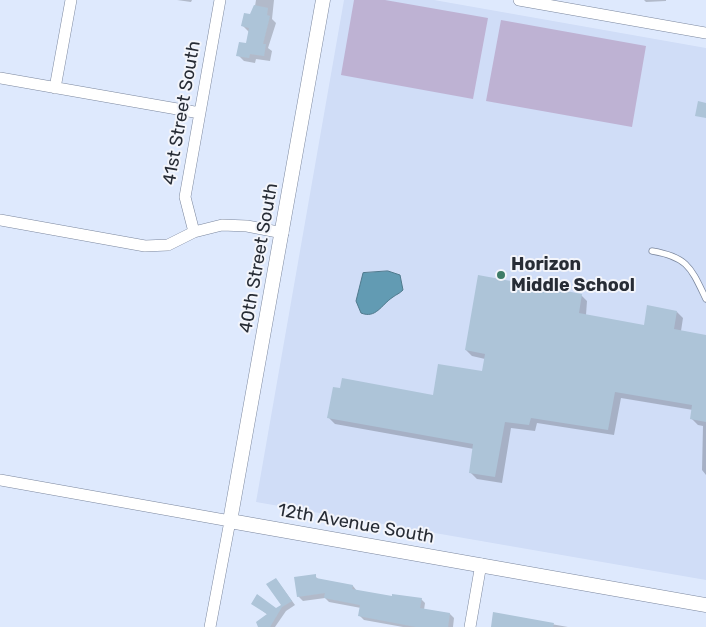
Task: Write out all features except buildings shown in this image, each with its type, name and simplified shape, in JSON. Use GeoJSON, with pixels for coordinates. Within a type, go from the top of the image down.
{"type":"FeatureCollection","features":[{"type":"Feature","properties":{"kind":"street"},"geometry":{"type":"LineString","coordinates":[[55,88],[71,0]]}},
{"type":"Feature","properties":{"kind":"street","name":"41st Street South"},"geometry":{"type":"LineString","coordinates":[[194,232],[185,197],[220,0]]}},
{"type":"Feature","properties":{"kind":"street","name":"40th Street South"},"geometry":{"type":"LineString","coordinates":[[230,521],[283,233],[322,0]]}},
{"type":"Feature","properties":{"kind":"street"},"geometry":{"type":"LineString","coordinates":[[519,0],[706,33]]}},
{"type":"Feature","properties":{"kind":"street"},"geometry":{"type":"LineString","coordinates":[[0,78],[200,113]]}},
{"type":"Feature","properties":{"kind":"street"},"geometry":{"type":"LineString","coordinates":[[0,220],[145,246],[168,245],[194,232],[222,225],[247,226],[283,233]]}},
{"type":"Feature","properties":{"kind":"street","name":"12th Avenue South"},"geometry":{"type":"LineString","coordinates":[[0,480],[706,604]]}},
{"type":"Feature","properties":{"kind":"street"},"geometry":{"type":"LineString","coordinates":[[210,627],[230,521]]}},
{"type":"Feature","properties":{"kind":"street"},"geometry":{"type":"LineString","coordinates":[[470,627],[481,564]]}},
{"type":"Feature","properties":{"kind":"lane"},"geometry":{"type":"LineString","coordinates":[[652,251],[674,255],[684,261],[706,299]]}},
{"type":"Feature","properties":{"kind":"shaded area","name":"Horizon Middle School"},"geometry":{"type":"Polygon","coordinates":[[[344,0],[434,0],[706,48],[706,580],[256,502],[344,0]]]}},
{"type":"Feature","properties":{"kind":"shaded area"},"geometry":{"type":"Polygon","coordinates":[[[354,0],[385,0],[488,18],[473,99],[341,75],[354,0]]]}},
{"type":"Feature","properties":{"kind":"shaded area"},"geometry":{"type":"Polygon","coordinates":[[[501,20],[646,46],[632,127],[486,101],[501,20]]]}},
{"type":"Feature","properties":{"kind":"shaded area"},"geometry":{"type":"Polygon","coordinates":[[[388,271],[400,275],[403,290],[375,313],[361,313],[356,301],[363,273],[388,271]]]}},
{"type":"Feature","properties":{"kind":"place","name":"Horizon Middle School"},"geometry":{"type":"Point","coordinates":[501,275]}}]}
